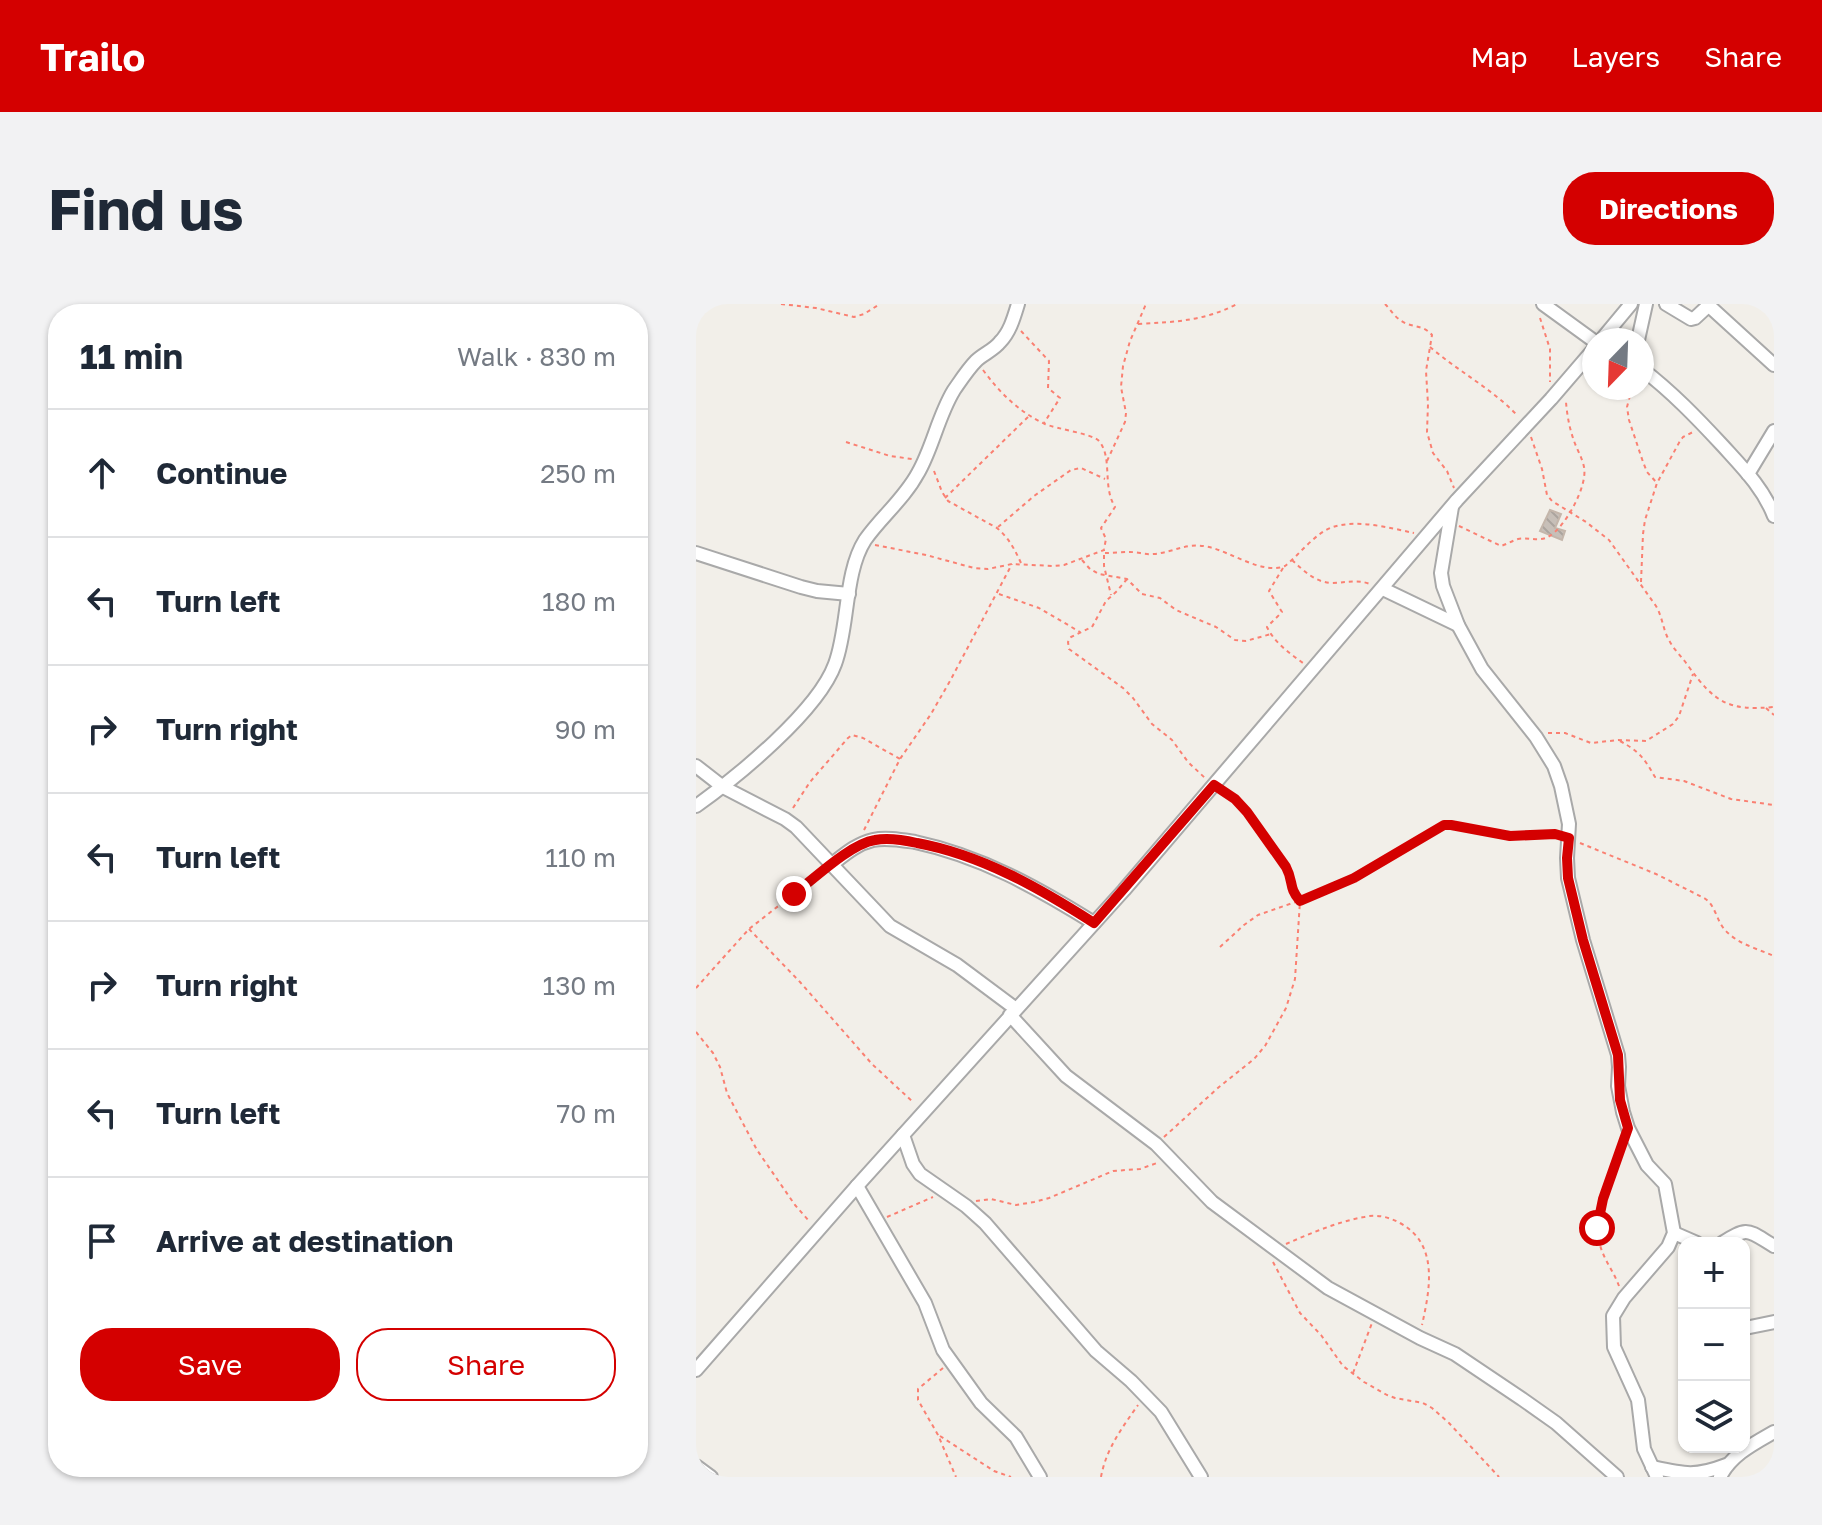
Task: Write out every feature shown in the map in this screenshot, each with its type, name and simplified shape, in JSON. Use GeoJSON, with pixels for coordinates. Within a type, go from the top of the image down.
{"type":"FeatureCollection","features":[{"type":"Feature","properties":{"kind":"street"},"geometry":{"type":"LineString","coordinates":[[696,806],[723,787],[801,714],[827,680],[835,663],[854,567],[864,543],[903,495],[927,457],[944,408],[953,392],[976,361],[1000,344],[1018,304]]}},
{"type":"Feature","properties":{"kind":"street"},"geometry":{"type":"LineString","coordinates":[[1612,328],[1631,304]]}},
{"type":"Feature","properties":{"kind":"street"},"geometry":{"type":"LineString","coordinates":[[1641,328],[1646,304]]}},
{"type":"Feature","properties":{"kind":"street"},"geometry":{"type":"LineString","coordinates":[[1666,304],[1691,319],[1708,305],[1774,365]]}},
{"type":"Feature","properties":{"kind":"street"},"geometry":{"type":"LineString","coordinates":[[1541,309],[1582,334]]}},
{"type":"Feature","properties":{"kind":"street"},"geometry":{"type":"LineString","coordinates":[[696,1370],[1094,923],[1455,503],[1582,363]]}},
{"type":"Feature","properties":{"kind":"street"},"geometry":{"type":"LineString","coordinates":[[1654,377],[1700,420],[1748,474],[1764,495],[1774,516]]}},
{"type":"Feature","properties":{"kind":"street"},"geometry":{"type":"LineString","coordinates":[[1748,474],[1774,431]]}},
{"type":"Feature","properties":{"kind":"street"},"geometry":{"type":"LineString","coordinates":[[1455,503],[1441,573],[1443,586],[1458,625],[1482,669],[1536,737],[1554,766],[1569,824],[1568,878],[1583,940],[1618,1055],[1620,1100],[1628,1128],[1647,1165],[1665,1184],[1674,1233],[1668,1247],[1624,1298],[1613,1316],[1614,1347],[1638,1400],[1644,1449],[1654,1472],[1689,1475],[1726,1465],[1774,1432]]}},
{"type":"Feature","properties":{"kind":"street"},"geometry":{"type":"LineString","coordinates":[[696,553],[801,587],[849,594]]}},
{"type":"Feature","properties":{"kind":"street"},"geometry":{"type":"LineString","coordinates":[[1382,591],[1458,625]]}},
{"type":"Feature","properties":{"kind":"street"},"geometry":{"type":"LineString","coordinates":[[696,766],[723,787],[785,819],[809,839],[890,926],[957,965],[1013,1012],[1066,1076],[1156,1144],[1212,1202],[1272,1252],[1328,1288],[1455,1354],[1556,1423],[1617,1477]]}},
{"type":"Feature","properties":{"kind":"street"},"geometry":{"type":"LineString","coordinates":[[831,865],[857,846],[875,839],[898,839],[961,854],[992,866],[1094,923]]}},
{"type":"Feature","properties":{"kind":"street"},"geometry":{"type":"LineString","coordinates":[[903,1135],[913,1164],[920,1174],[985,1223],[1096,1351],[1161,1412],[1201,1477]]}},
{"type":"Feature","properties":{"kind":"street"},"geometry":{"type":"LineString","coordinates":[[857,1186],[925,1303],[938,1340],[951,1362],[981,1403],[1016,1437],[1040,1477]]}},
{"type":"Feature","properties":{"kind":"street"},"geometry":{"type":"LineString","coordinates":[[1731,1237],[1746,1232],[1774,1246]]}},
{"type":"Feature","properties":{"kind":"street"},"geometry":{"type":"LineString","coordinates":[[1674,1233],[1683,1237]]}},
{"type":"Feature","properties":{"kind":"street"},"geometry":{"type":"LineString","coordinates":[[1750,1327],[1774,1322]]}},
{"type":"Feature","properties":{"kind":"street"},"geometry":{"type":"LineString","coordinates":[[1720,1477],[1726,1465]]}},
{"type":"Feature","properties":{"kind":"street"},"geometry":{"type":"LineString","coordinates":[[696,1466],[711,1477]]}},
{"type":"Feature","properties":{"kind":"path"},"geometry":{"type":"LineString","coordinates":[[781,304],[854,317],[880,304]]}},
{"type":"Feature","properties":{"kind":"path"},"geometry":{"type":"LineString","coordinates":[[1107,461],[1125,422],[1121,387],[1123,366],[1146,304]]}},
{"type":"Feature","properties":{"kind":"path"},"geometry":{"type":"LineString","coordinates":[[1138,324],[1203,318],[1237,304]]}},
{"type":"Feature","properties":{"kind":"path"},"geometry":{"type":"LineString","coordinates":[[1385,304],[1399,320],[1426,328],[1432,335],[1426,371],[1427,432],[1433,453],[1452,482],[1455,503]]}},
{"type":"Feature","properties":{"kind":"path"},"geometry":{"type":"LineString","coordinates":[[1541,309],[1550,349],[1551,399]]}},
{"type":"Feature","properties":{"kind":"path"},"geometry":{"type":"LineString","coordinates":[[1012,322],[1049,361],[1048,388],[1060,398],[1044,424]]}},
{"type":"Feature","properties":{"kind":"path"},"geometry":{"type":"LineString","coordinates":[[1430,347],[1496,396],[1527,425],[1547,495],[1609,540],[1661,616],[1670,642],[1707,690],[1717,700],[1730,705],[1774,707]]}},
{"type":"Feature","properties":{"kind":"path"},"geometry":{"type":"LineString","coordinates":[[976,361],[1002,394],[1016,406],[1044,424],[1095,437],[1101,446],[1107,461],[1109,497],[1115,507],[1101,528],[1106,539],[1103,561],[1111,596]]}},
{"type":"Feature","properties":{"kind":"path"},"geometry":{"type":"LineString","coordinates":[[1451,523],[1501,546],[1519,539],[1546,538],[1553,533],[1569,513],[1585,473],[1567,416],[1564,385]]}},
{"type":"Feature","properties":{"kind":"path"},"geometry":{"type":"LineString","coordinates":[[1629,400],[1629,420],[1647,472],[1657,483]]}},
{"type":"Feature","properties":{"kind":"path"},"geometry":{"type":"LineString","coordinates":[[945,498],[1030,415]]}},
{"type":"Feature","properties":{"kind":"path"},"geometry":{"type":"LineString","coordinates":[[1641,586],[1643,534],[1657,483],[1680,441],[1693,433],[1700,420]]}},
{"type":"Feature","properties":{"kind":"path"},"geometry":{"type":"LineString","coordinates":[[846,442],[890,456],[927,457],[945,498],[997,528],[1010,541],[1022,564]]}},
{"type":"Feature","properties":{"kind":"path"},"geometry":{"type":"LineString","coordinates":[[997,528],[1071,470],[1081,468],[1107,480]]}},
{"type":"Feature","properties":{"kind":"path"},"geometry":{"type":"LineString","coordinates":[[1314,670],[1294,657],[1267,627],[1282,612],[1269,588],[1283,568],[1332,527],[1369,525],[1427,536]]}},
{"type":"Feature","properties":{"kind":"path"},"geometry":{"type":"LineString","coordinates":[[864,543],[988,569],[1012,564],[1053,566],[1104,552],[1151,554],[1197,545],[1218,549],[1264,567],[1283,568]]}},
{"type":"Feature","properties":{"kind":"path"},"geometry":{"type":"LineString","coordinates":[[1082,560],[1090,569],[1127,579],[1142,594],[1160,598],[1176,610],[1216,627],[1235,640],[1246,641],[1271,634]]}},
{"type":"Feature","properties":{"kind":"path"},"geometry":{"type":"LineString","coordinates":[[1292,560],[1320,580],[1367,582],[1382,591]]}},
{"type":"Feature","properties":{"kind":"path"},"geometry":{"type":"LineString","coordinates":[[857,846],[900,759],[931,714],[1012,564]]}},
{"type":"Feature","properties":{"kind":"path"},"geometry":{"type":"LineString","coordinates":[[1127,579],[1104,605],[1092,627],[1071,637],[1069,649],[1123,688],[1152,724],[1172,740],[1196,771],[1235,799],[1258,825],[1286,867],[1293,891],[1300,901],[1295,979],[1286,1008],[1265,1046],[1156,1144]]}},
{"type":"Feature","properties":{"kind":"path"},"geometry":{"type":"LineString","coordinates":[[997,593],[1039,608],[1081,633]]}},
{"type":"Feature","properties":{"kind":"path"},"geometry":{"type":"LineString","coordinates":[[1536,737],[1557,732],[1591,743],[1646,741],[1673,724],[1679,716],[1694,673]]}},
{"type":"Feature","properties":{"kind":"path"},"geometry":{"type":"LineString","coordinates":[[1765,708],[1774,715]]}},
{"type":"Feature","properties":{"kind":"path"},"geometry":{"type":"LineString","coordinates":[[785,819],[828,760],[852,735],[900,759]]}},
{"type":"Feature","properties":{"kind":"path"},"geometry":{"type":"LineString","coordinates":[[1618,740],[1641,754],[1655,777],[1684,781],[1731,799],[1774,805]]}},
{"type":"Feature","properties":{"kind":"path"},"geometry":{"type":"LineString","coordinates":[[1220,947],[1258,915],[1354,878],[1444,825],[1451,825],[1510,836],[1555,834],[1569,838],[1656,874],[1704,898],[1731,935],[1774,956]]}},
{"type":"Feature","properties":{"kind":"path"},"geometry":{"type":"LineString","coordinates":[[696,988],[749,929],[831,865]]}},
{"type":"Feature","properties":{"kind":"path"},"geometry":{"type":"LineString","coordinates":[[749,929],[872,1064],[924,1112]]}},
{"type":"Feature","properties":{"kind":"path"},"geometry":{"type":"LineString","coordinates":[[696,1032],[713,1053],[727,1093],[757,1150],[795,1205],[818,1230]]}},
{"type":"Feature","properties":{"kind":"path"},"geometry":{"type":"LineString","coordinates":[[1624,1298],[1598,1242],[1597,1228],[1603,1199],[1628,1128]]}},
{"type":"Feature","properties":{"kind":"path"},"geometry":{"type":"LineString","coordinates":[[966,1206],[984,1199],[1016,1205],[1034,1202],[1113,1171],[1140,1169],[1170,1158]]}},
{"type":"Feature","properties":{"kind":"path"},"geometry":{"type":"LineString","coordinates":[[879,1222],[945,1193]]}},
{"type":"Feature","properties":{"kind":"path"},"geometry":{"type":"LineString","coordinates":[[1420,1338],[1427,1300],[1428,1257],[1420,1239],[1398,1222],[1381,1216],[1365,1217],[1314,1231],[1272,1252],[1300,1313],[1321,1335],[1343,1366],[1395,1398],[1423,1403],[1432,1408],[1499,1477]]}},
{"type":"Feature","properties":{"kind":"path"},"geometry":{"type":"LineString","coordinates":[[1352,1374],[1373,1321]]}},
{"type":"Feature","properties":{"kind":"path"},"geometry":{"type":"LineString","coordinates":[[951,1362],[918,1389],[918,1400],[938,1435],[956,1477]]}},
{"type":"Feature","properties":{"kind":"path"},"geometry":{"type":"LineString","coordinates":[[1101,1477],[1106,1455],[1145,1395]]}},
{"type":"Feature","properties":{"kind":"path"},"geometry":{"type":"LineString","coordinates":[[938,1435],[994,1471],[1011,1477]]}},
{"type":"Feature","properties":{"kind":"building"},"geometry":{"type":"Polygon","coordinates":[[[1550,510],[1561,514],[1555,528],[1565,531],[1562,540],[1540,531],[1550,510]]]}},
{"type":"Feature","properties":{"kind":"route"},"geometry":{"type":"LineString","coordinates":[[794,894],[857,846],[875,839],[898,839],[961,854],[992,866],[1051,896],[1094,923],[1214,785],[1235,799],[1258,825],[1286,867],[1293,891],[1300,901],[1354,878],[1444,825],[1510,836],[1555,834],[1569,838],[1568,878],[1583,940],[1618,1055],[1618,1086],[1628,1128],[1603,1199],[1597,1228]]}}]}
